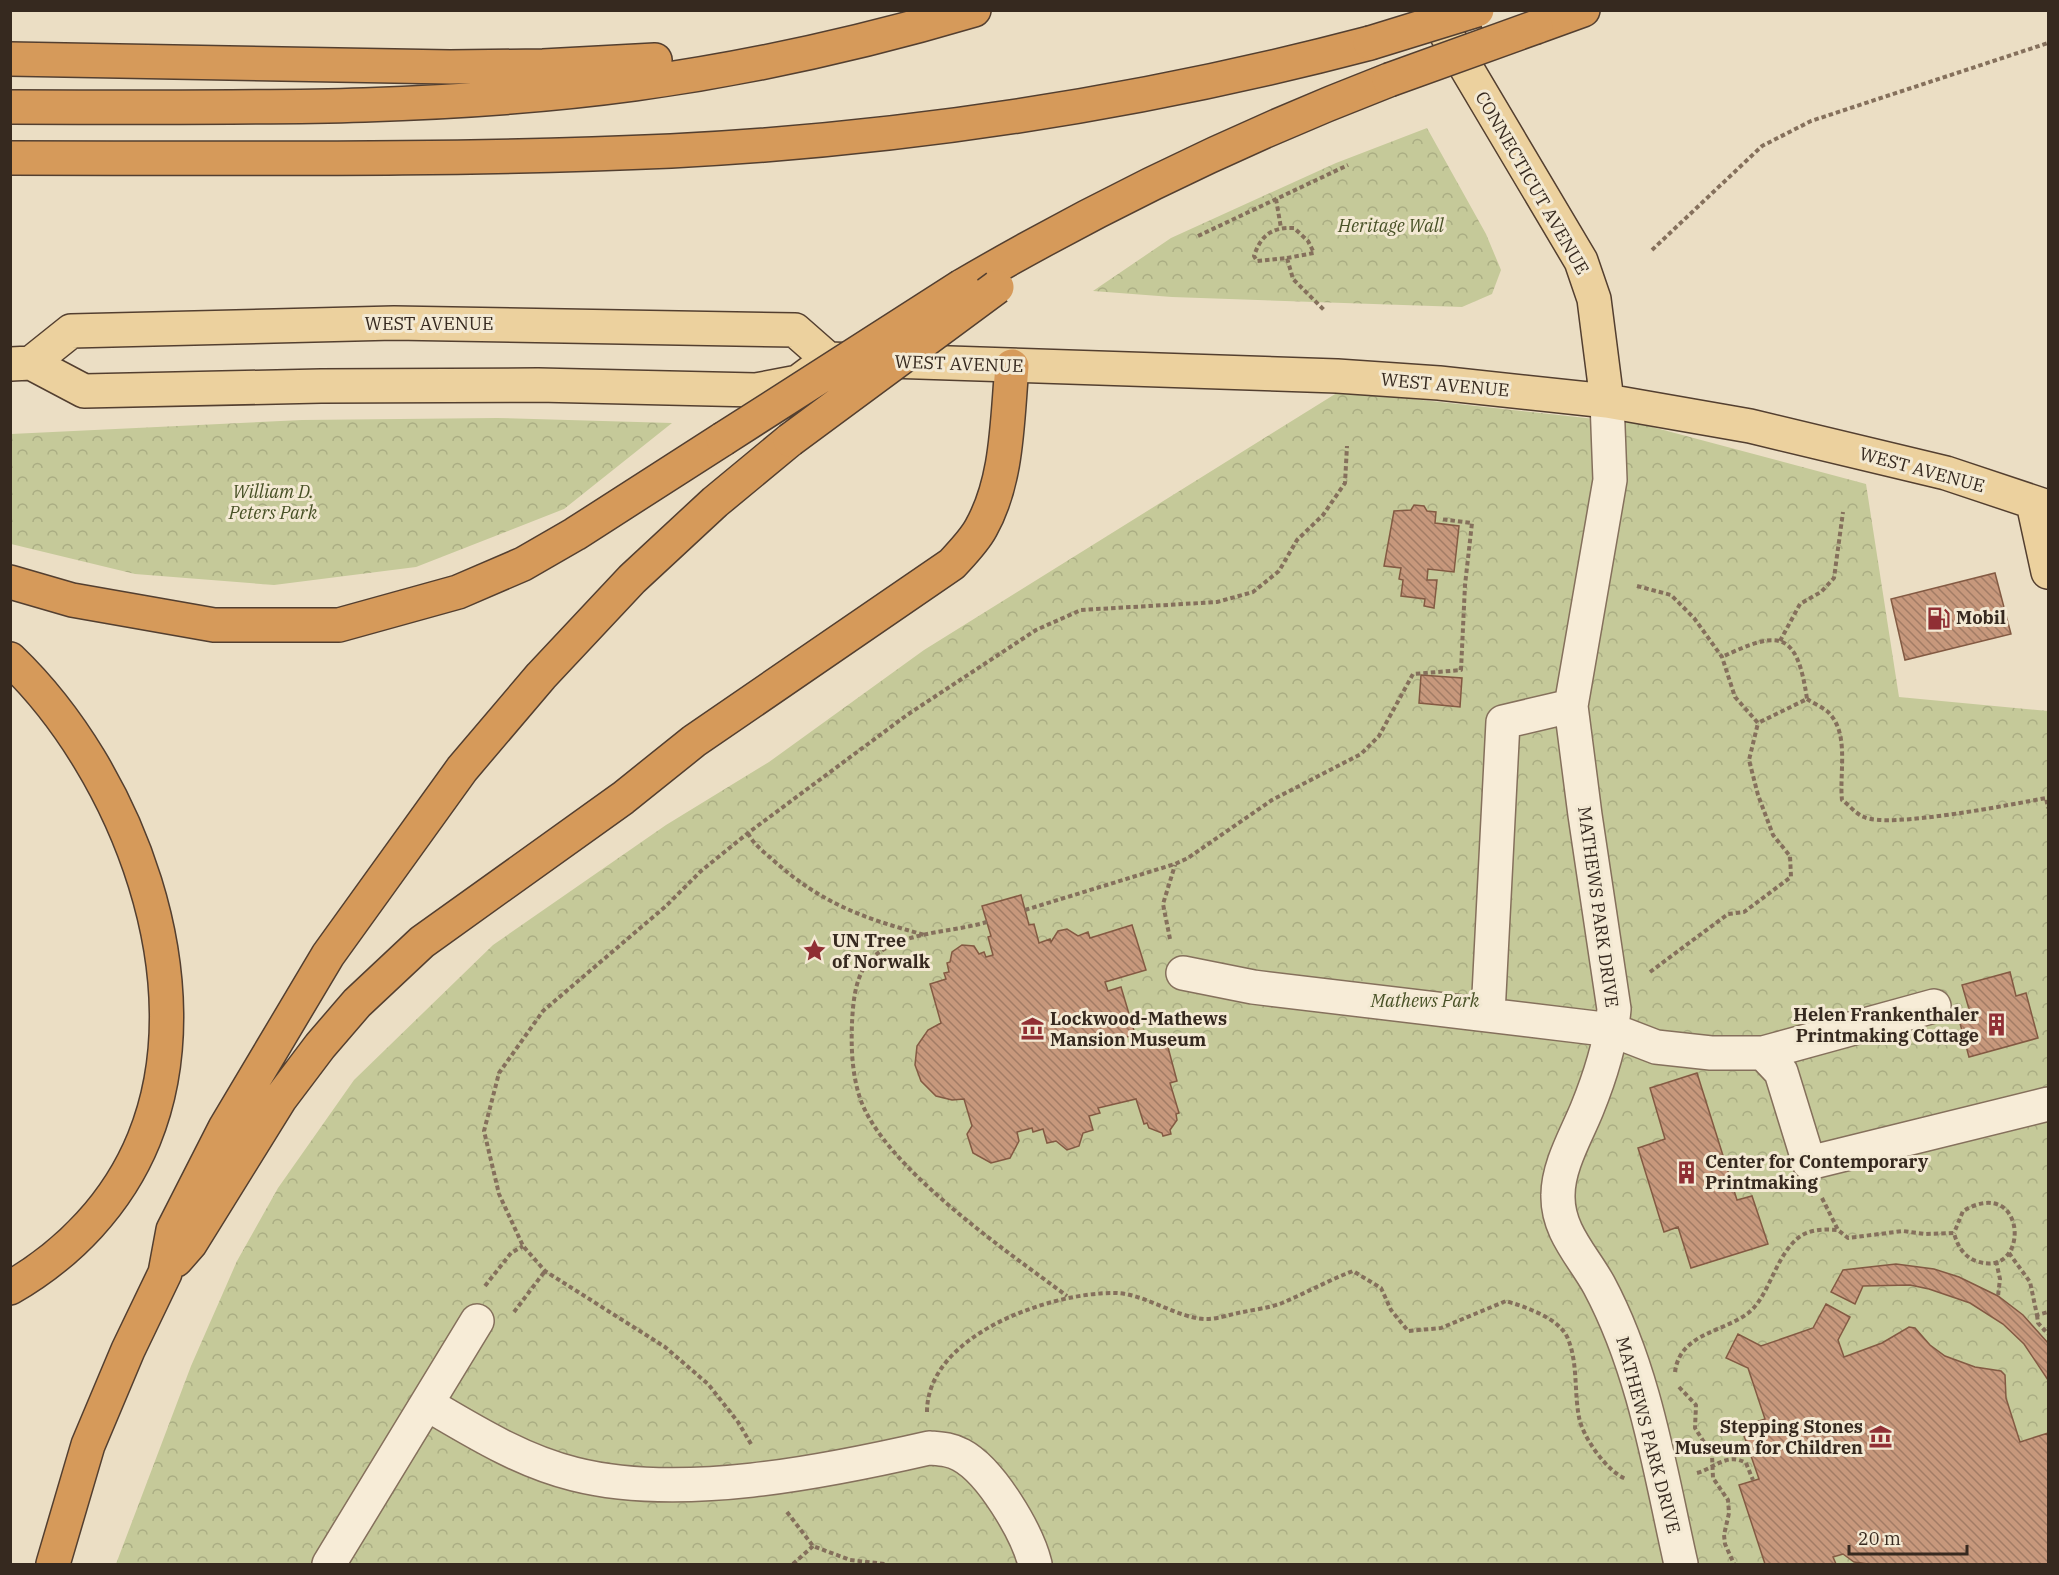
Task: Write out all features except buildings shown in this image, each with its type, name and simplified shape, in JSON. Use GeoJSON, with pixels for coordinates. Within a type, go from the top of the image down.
{"type":"FeatureCollection","features":[{"type":"Feature","properties":{"kind":"highway"},"geometry":{"type":"LineString","coordinates":[[10,59],[438,67],[630,62],[817,40],[964,10]]}},
{"type":"Feature","properties":{"kind":"highway"},"geometry":{"type":"LineString","coordinates":[[10,107],[350,105],[546,93],[634,84],[729,69],[881,36],[974,10]]}},
{"type":"Feature","properties":{"kind":"highway"},"geometry":{"type":"LineString","coordinates":[[10,158],[483,156],[671,151],[757,145],[933,126],[1111,100],[1281,66],[1370,43],[1477,10]]}},
{"type":"Feature","properties":{"kind":"highway"},"geometry":{"type":"LineString","coordinates":[[10,582],[72,600],[214,625],[339,625],[458,592],[523,564],[962,286],[1023,250],[1272,126],[1389,80],[1583,10]]}},
{"type":"Feature","properties":{"kind":"highway"},"geometry":{"type":"LineString","coordinates":[[165,1273],[173,1230],[225,1128],[328,954],[448,788],[541,676],[632,579],[715,502],[790,440],[998,287],[1144,189]]}},
{"type":"Feature","properties":{"kind":"highway"},"geometry":{"type":"LineString","coordinates":[[53,1564],[88,1445],[128,1350],[165,1273],[190,1244],[279,1099],[320,1046],[357,1003],[422,942],[623,798],[694,741],[952,564],[980,530],[994,499],[1004,453],[1012,366]]}},
{"type":"Feature","properties":{"kind":"highway"},"geometry":{"type":"LineString","coordinates":[[10,659],[65,719],[93,762],[119,812],[148,888],[162,962],[165,1014],[159,1092],[144,1140],[120,1185],[72,1244],[10,1288]]}},
{"type":"Feature","properties":{"kind":"main road","name":"CONNECTICUT AVENUE"},"geometry":{"type":"LineString","coordinates":[[1432,10],[1581,261],[1594,299],[1607,401]]}},
{"type":"Feature","properties":{"kind":"main road","name":"WEST AVENUE"},"geometry":{"type":"LineString","coordinates":[[21,363],[71,331],[394,323],[795,330],[828,359],[1012,366],[1158,368],[1337,376],[1438,383],[1607,401],[1750,426],[1946,473],[2041,505]]}},
{"type":"Feature","properties":{"kind":"main road","name":"WEST AVENUE"},"geometry":{"type":"LineString","coordinates":[[21,363],[84,391],[504,385],[756,390],[798,382],[828,359]]}},
{"type":"Feature","properties":{"kind":"main road"},"geometry":{"type":"LineString","coordinates":[[2041,505],[2049,572]]}},
{"type":"Feature","properties":{"kind":"street","name":"MATHEWS PARK DRIVE"},"geometry":{"type":"LineString","coordinates":[[1607,401],[1610,480],[1571,706],[1614,1009],[1612,1030],[1594,1088],[1559,1182],[1559,1205],[1572,1243],[1598,1283],[1621,1331],[1632,1361],[1682,1564]]}},
{"type":"Feature","properties":{"kind":"street"},"geometry":{"type":"LineString","coordinates":[[1488,1014],[1503,722],[1571,706]]}},
{"type":"Feature","properties":{"kind":"street"},"geometry":{"type":"LineString","coordinates":[[1183,973],[1253,987],[1612,1030],[1656,1047],[1711,1053],[1763,1053],[1934,1006]]}},
{"type":"Feature","properties":{"kind":"street"},"geometry":{"type":"LineString","coordinates":[[1763,1053],[1781,1072],[1809,1163],[2049,1104]]}},
{"type":"Feature","properties":{"kind":"street"},"geometry":{"type":"LineString","coordinates":[[329,1564],[487,1308]]}},
{"type":"Feature","properties":{"kind":"street"},"geometry":{"type":"LineString","coordinates":[[427,1404],[480,1435],[520,1454],[573,1474],[603,1480],[701,1484],[806,1474],[929,1448],[946,1449],[963,1456],[985,1476],[1022,1531],[1035,1564]]}},
{"type":"Feature","properties":{"kind":"path"},"geometry":{"type":"LineString","coordinates":[[1652,250],[1762,146],[1811,121],[2049,43]]}},
{"type":"Feature","properties":{"kind":"path"},"geometry":{"type":"LineString","coordinates":[[1198,236],[1348,165]]}},
{"type":"Feature","properties":{"kind":"path"},"geometry":{"type":"LineString","coordinates":[[1276,199],[1281,228]]}},
{"type":"Feature","properties":{"kind":"path"},"geometry":{"type":"LineString","coordinates":[[1294,228],[1301,233],[1314,254],[1287,258],[1257,261],[1254,256],[1262,239],[1269,231],[1294,228]]}},
{"type":"Feature","properties":{"kind":"path"},"geometry":{"type":"LineString","coordinates":[[1287,258],[1293,279],[1325,311]]}},
{"type":"Feature","properties":{"kind":"path"},"geometry":{"type":"LineString","coordinates":[[756,1453],[738,1422],[708,1384],[665,1347],[545,1271],[523,1246],[499,1194],[484,1131],[499,1073],[543,1011],[747,833],[907,715],[1036,630],[1081,610],[1217,602],[1253,592],[1279,571],[1297,540],[1323,515],[1345,483],[1347,446]]}},
{"type":"Feature","properties":{"kind":"path"},"geometry":{"type":"LineString","coordinates":[[1780,641],[1800,604],[1821,592],[1834,578],[1843,512]]}},
{"type":"Feature","properties":{"kind":"path"},"geometry":{"type":"LineString","coordinates":[[1025,910],[1175,864],[1272,800],[1361,754],[1379,736],[1413,674],[1461,670],[1465,585],[1472,523],[1440,519]]}},
{"type":"Feature","properties":{"kind":"path"},"geometry":{"type":"LineString","coordinates":[[1637,586],[1671,595],[1694,618],[1722,657],[1735,697],[1758,723]]}},
{"type":"Feature","properties":{"kind":"path"},"geometry":{"type":"LineString","coordinates":[[1722,657],[1756,641],[1776,639],[1789,645],[1804,676],[1807,699]]}},
{"type":"Feature","properties":{"kind":"path"},"geometry":{"type":"LineString","coordinates":[[1758,723],[1807,699]]}},
{"type":"Feature","properties":{"kind":"path"},"geometry":{"type":"LineString","coordinates":[[1807,699],[1828,712],[1837,728],[1842,754],[1840,780],[1842,800],[1864,818],[1893,820],[1923,817],[2046,798],[2049,808]]}},
{"type":"Feature","properties":{"kind":"path"},"geometry":{"type":"LineString","coordinates":[[1650,972],[1728,914],[1744,912],[1791,877],[1790,856],[1773,835],[1758,795],[1749,760],[1758,723]]}},
{"type":"Feature","properties":{"kind":"path"},"geometry":{"type":"LineString","coordinates":[[747,833],[789,874],[832,904],[853,913],[926,935]]}},
{"type":"Feature","properties":{"kind":"path"},"geometry":{"type":"LineString","coordinates":[[1175,864],[1162,904],[1167,932],[1183,973]]}},
{"type":"Feature","properties":{"kind":"path"},"geometry":{"type":"LineString","coordinates":[[987,922],[963,929],[926,935],[890,947],[870,960],[860,975],[853,1008],[851,1042],[859,1096],[869,1119],[883,1138],[923,1181],[995,1242],[1067,1296]]}},
{"type":"Feature","properties":{"kind":"path"},"geometry":{"type":"LineString","coordinates":[[1992,1203],[2008,1213],[2016,1228],[2016,1240],[2009,1252],[1996,1261],[1983,1263],[1970,1258],[1956,1242],[1954,1233],[1963,1211],[1976,1204],[1992,1203]]}},
{"type":"Feature","properties":{"kind":"path"},"geometry":{"type":"LineString","coordinates":[[1827,1211],[1838,1230],[1848,1238],[1903,1231],[1954,1233]]}},
{"type":"Feature","properties":{"kind":"path"},"geometry":{"type":"LineString","coordinates":[[1675,1377],[1678,1356],[1694,1340],[1749,1313],[1758,1303],[1775,1269],[1800,1236],[1816,1231],[1838,1230]]}},
{"type":"Feature","properties":{"kind":"path"},"geometry":{"type":"LineString","coordinates":[[523,1246],[510,1253],[487,1308],[511,1315],[545,1271]]}},
{"type":"Feature","properties":{"kind":"path"},"geometry":{"type":"LineString","coordinates":[[2009,1252],[2030,1282],[2038,1323],[2049,1334]]}},
{"type":"Feature","properties":{"kind":"path"},"geometry":{"type":"LineString","coordinates":[[1996,1261],[2000,1279],[1998,1296]]}},
{"type":"Feature","properties":{"kind":"path"},"geometry":{"type":"LineString","coordinates":[[929,1448],[927,1408],[942,1365],[955,1350],[983,1330],[1067,1296],[1117,1293],[1206,1319],[1281,1303],[1318,1284],[1353,1271],[1381,1288],[1391,1310],[1408,1331],[1441,1328],[1506,1300],[1540,1312],[1568,1337],[1579,1420],[1602,1460],[1621,1477],[1627,1479],[1683,1470],[1697,1474],[1728,1459],[1743,1461],[1749,1467],[1753,1480]]}},
{"type":"Feature","properties":{"kind":"path"},"geometry":{"type":"LineString","coordinates":[[2037,1315],[2049,1312]]}},
{"type":"Feature","properties":{"kind":"path"},"geometry":{"type":"LineString","coordinates":[[1677,1385],[1696,1405],[1695,1428],[1712,1455],[1713,1478],[1725,1493],[1729,1506],[1724,1535],[1725,1544],[1734,1564]]}},
{"type":"Feature","properties":{"kind":"path"},"geometry":{"type":"LineString","coordinates":[[786,1511],[813,1546],[850,1560],[885,1564]]}},
{"type":"Feature","properties":{"kind":"path"},"geometry":{"type":"LineString","coordinates":[[793,1564],[813,1546]]}},
{"type":"Feature","properties":{"kind":"green space","name":"Heritage Wall"},"geometry":{"type":"Polygon","coordinates":[[[1427,128],[1486,234],[1501,270],[1492,294],[1462,307],[1172,297],[1093,291],[1171,238],[1336,163],[1427,128]]]}},
{"type":"Feature","properties":{"kind":"green space","name":"Mathews Park"},"geometry":{"type":"Polygon","coordinates":[[[1340,391],[1641,424],[1866,484],[1899,697],[2048,711],[2048,1564],[116,1564],[191,1366],[237,1261],[278,1188],[354,1080],[493,945],[666,825],[769,762],[924,650],[1340,391]]]}},
{"type":"Feature","properties":{"kind":"green space","name":"William D. Peters Park"},"geometry":{"type":"Polygon","coordinates":[[[497,418],[672,423],[564,509],[416,567],[274,585],[135,574],[11,544],[11,434],[302,420],[497,418]]]}},
{"type":"Feature","properties":{"kind":"place","name":"Mobil"},"geometry":{"type":"Point","coordinates":[1938,618]}},
{"type":"Feature","properties":{"kind":"place","name":"UN Tree of Norwalk"},"geometry":{"type":"Point","coordinates":[814,951]}},
{"type":"Feature","properties":{"kind":"place","name":"Helen Frankenthaler Printmaking Cottage"},"geometry":{"type":"Point","coordinates":[1997,1025]}},
{"type":"Feature","properties":{"kind":"place","name":"Lockwood-Mathews Mansion Museum"},"geometry":{"type":"Point","coordinates":[1032,1029]}},
{"type":"Feature","properties":{"kind":"place","name":"Center for Contemporary Printmaking"},"geometry":{"type":"Point","coordinates":[1687,1172]}},
{"type":"Feature","properties":{"kind":"place","name":"Stepping Stones Museum for Children"},"geometry":{"type":"Point","coordinates":[1881,1437]}}]}
